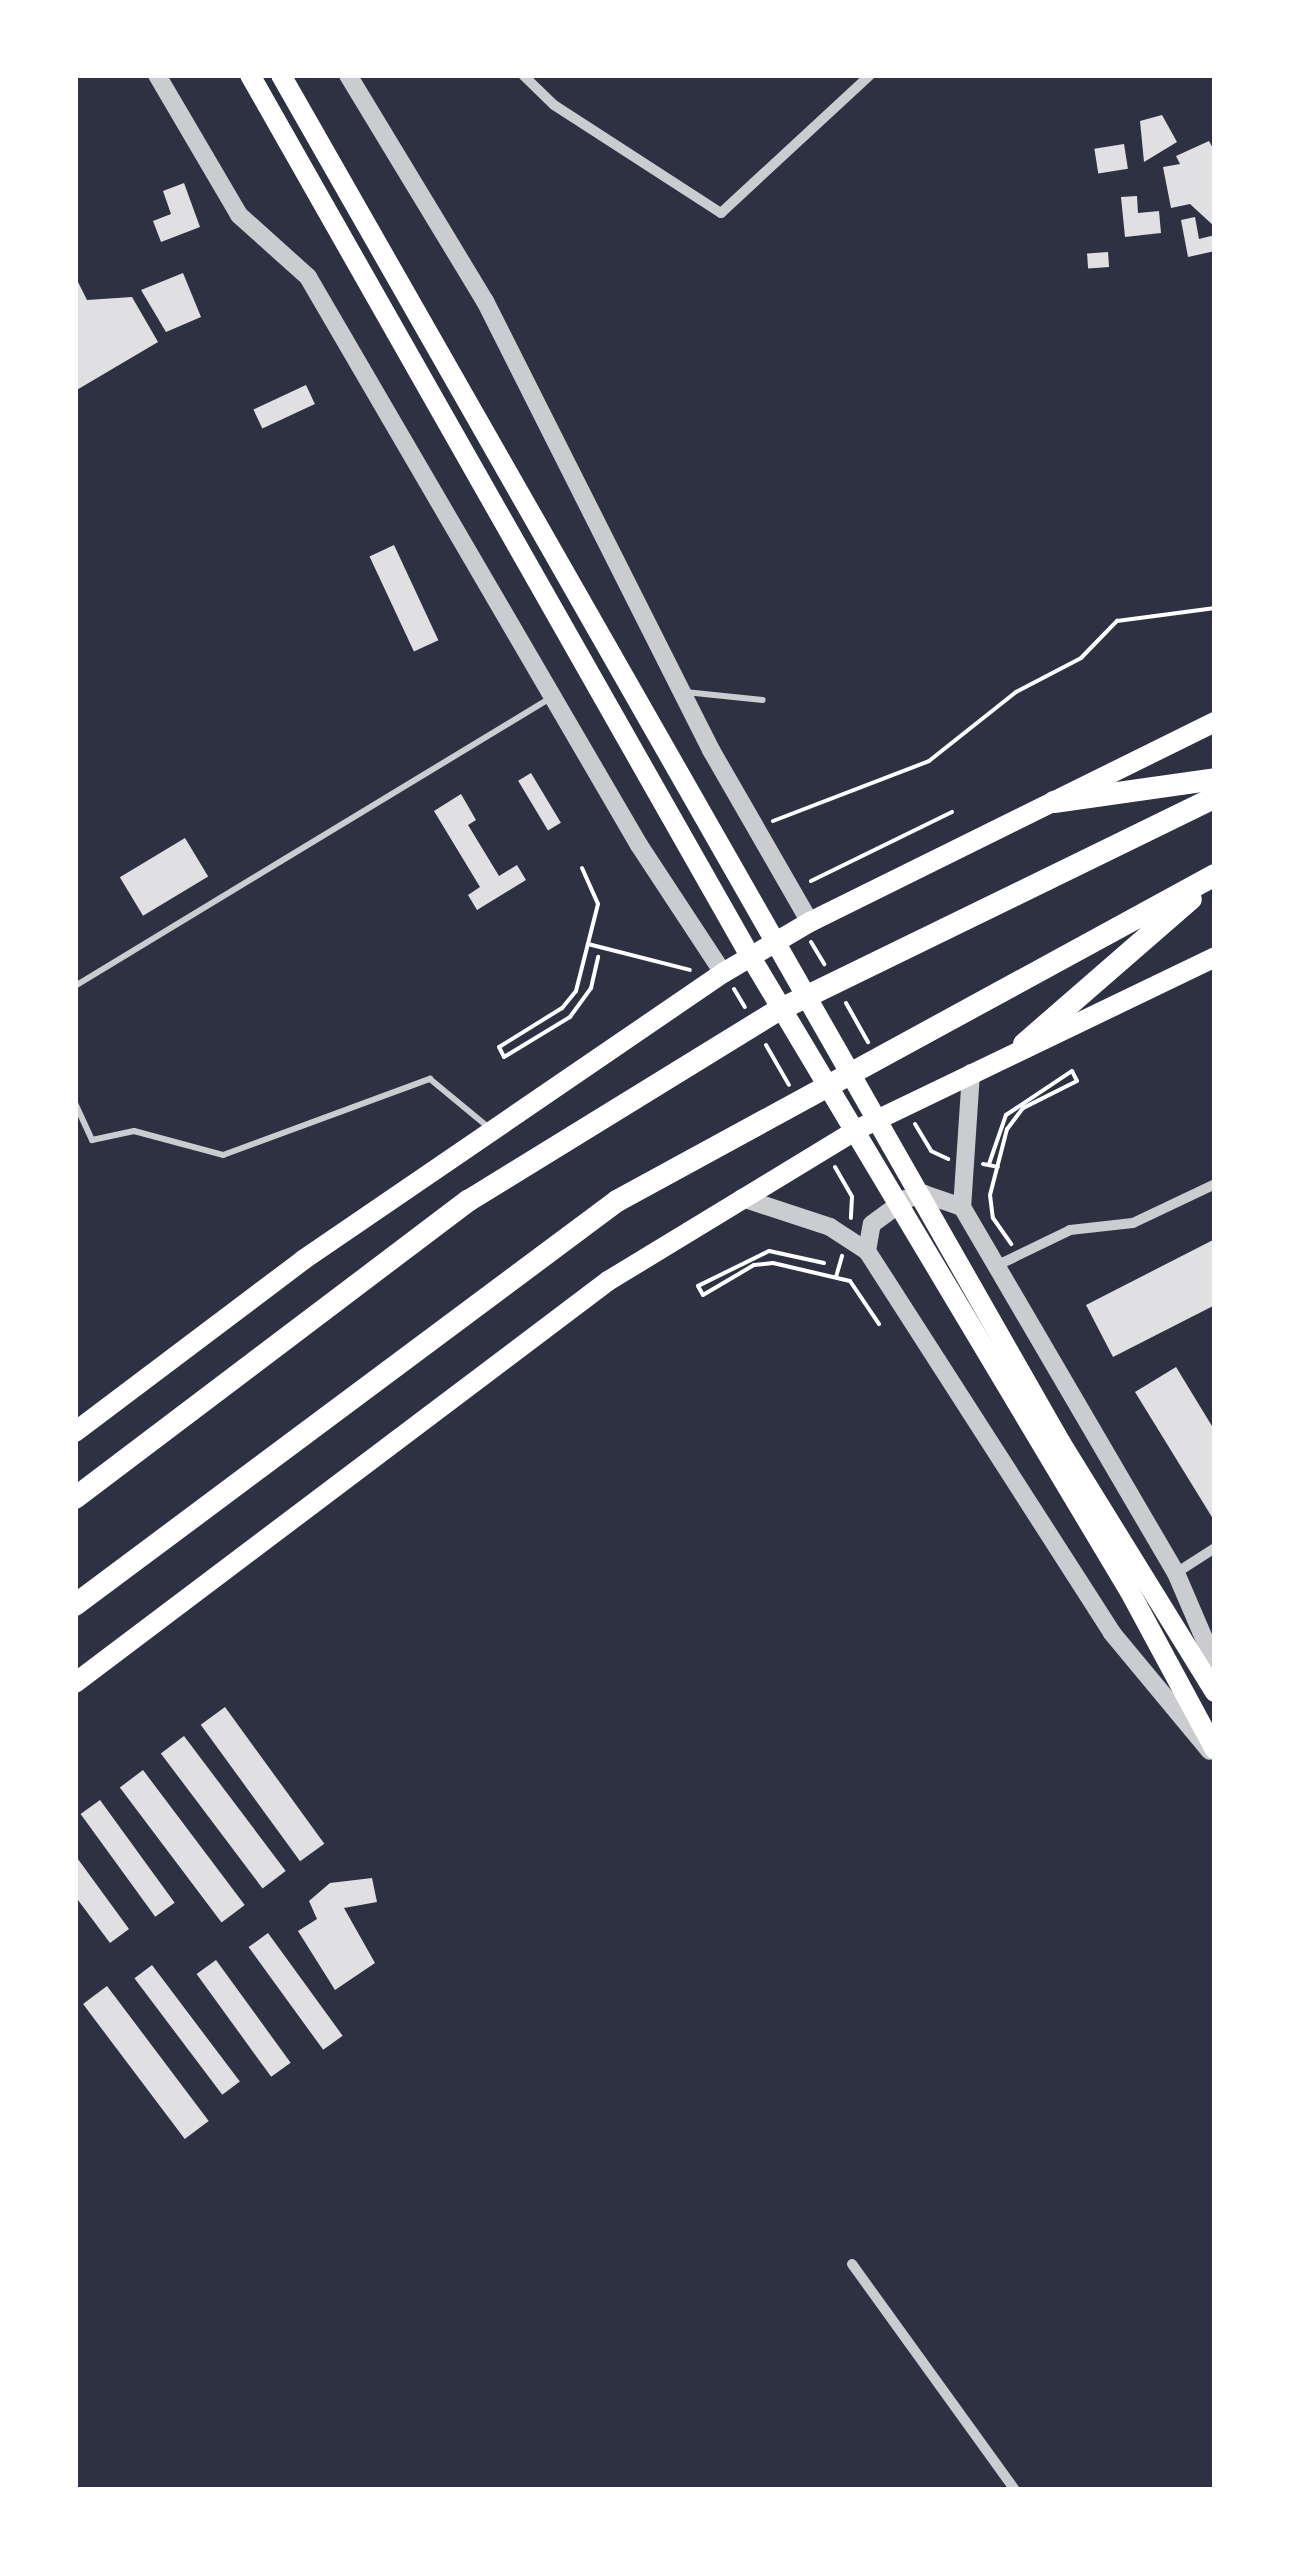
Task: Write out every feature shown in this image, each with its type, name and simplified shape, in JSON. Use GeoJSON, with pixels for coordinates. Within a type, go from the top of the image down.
{"type":"FeatureCollection","features":[{"type":"Feature","properties":{"kind":"highway"},"geometry":{"type":"LineString","coordinates":[[1054,802],[1215,779]]}},
{"type":"Feature","properties":{"kind":"highway"},"geometry":{"type":"LineString","coordinates":[[75,1498],[468,1202],[730,1040],[1122,838],[1215,797]]}},
{"type":"Feature","properties":{"kind":"highway"},"geometry":{"type":"LineString","coordinates":[[1024,1044],[1215,876]]}},
{"type":"Feature","properties":{"kind":"highway"},"geometry":{"type":"LineString","coordinates":[[75,1605],[617,1201],[1215,876]]}},
{"type":"Feature","properties":{"kind":"main road"},"geometry":{"type":"LineString","coordinates":[[250,75],[749,954],[1054,1447],[1215,1692]]}},
{"type":"Feature","properties":{"kind":"main road"},"geometry":{"type":"LineString","coordinates":[[281,75],[560,561],[1054,1447],[1215,1754]]}},
{"type":"Feature","properties":{"kind":"main road"},"geometry":{"type":"LineString","coordinates":[[75,1432],[304,1260],[716,975],[810,922],[1215,722]]}},
{"type":"Feature","properties":{"kind":"main road"},"geometry":{"type":"LineString","coordinates":[[75,1683],[608,1281],[858,1129],[1024,1044],[1215,957]]}},
{"type":"Feature","properties":{"kind":"street"},"geometry":{"type":"LineString","coordinates":[[156,75],[238,215],[308,277],[716,975]]}},
{"type":"Feature","properties":{"kind":"street"},"geometry":{"type":"LineString","coordinates":[[348,75],[485,300],[759,840],[810,922]]}},
{"type":"Feature","properties":{"kind":"street"},"geometry":{"type":"LineString","coordinates":[[523,75],[554,105],[721,212],[870,75]]}},
{"type":"Feature","properties":{"kind":"street"},"geometry":{"type":"LineString","coordinates":[[971,1073],[962,1207],[1176,1572],[1215,1664]]}},
{"type":"Feature","properties":{"kind":"street"},"geometry":{"type":"LineString","coordinates":[[996,1266],[1070,1230],[1134,1223],[1215,1184]]}},
{"type":"Feature","properties":{"kind":"street"},"geometry":{"type":"LineString","coordinates":[[867,1251],[872,1224],[906,1199],[924,1194],[962,1207]]}},
{"type":"Feature","properties":{"kind":"street"},"geometry":{"type":"LineString","coordinates":[[742,1198],[830,1227],[867,1251],[1112,1633],[1215,1754]]}},
{"type":"Feature","properties":{"kind":"street"},"geometry":{"type":"LineString","coordinates":[[1176,1572],[1215,1548]]}},
{"type":"Feature","properties":{"kind":"street"},"geometry":{"type":"LineString","coordinates":[[852,2264],[1014,2490]]}},
{"type":"Feature","properties":{"kind":"lane"},"geometry":{"type":"LineString","coordinates":[[684,692],[763,700]]}},
{"type":"Feature","properties":{"kind":"lane"},"geometry":{"type":"LineString","coordinates":[[75,986],[553,696]]}},
{"type":"Feature","properties":{"kind":"lane"},"geometry":{"type":"LineString","coordinates":[[75,1103],[92,1140],[134,1132],[223,1155],[430,1079],[492,1131]]}},
{"type":"Feature","properties":{"kind":"path"},"geometry":{"type":"LineString","coordinates":[[772,822],[929,761],[1016,692],[1081,658],[1117,620],[1215,608]]}},
{"type":"Feature","properties":{"kind":"path"},"geometry":{"type":"LineString","coordinates":[[582,868],[598,904],[576,991],[562,1008],[498,1047],[504,1057],[570,1017],[590,988],[598,957]]}},
{"type":"Feature","properties":{"kind":"path"},"geometry":{"type":"LineString","coordinates":[[588,944],[716,975],[752,1020]]}},
{"type":"Feature","properties":{"kind":"path"},"geometry":{"type":"LineString","coordinates":[[761,1036],[798,1100]]}},
{"type":"Feature","properties":{"kind":"path"},"geometry":{"type":"LineString","coordinates":[[988,1164],[1006,1115],[1020,1100],[1072,1072],[1076,1081],[1022,1108],[1007,1129],[990,1195],[993,1218],[1014,1248]]}},
{"type":"Feature","properties":{"kind":"path"},"geometry":{"type":"LineString","coordinates":[[834,1165],[852,1197],[849,1227]]}},
{"type":"Feature","properties":{"kind":"path"},"geometry":{"type":"LineString","coordinates":[[836,1277],[845,1244]]}},
{"type":"Feature","properties":{"kind":"path"},"geometry":{"type":"LineString","coordinates":[[824,1263],[769,1251],[698,1286],[703,1295],[754,1265],[773,1264],[836,1277],[856,1288],[879,1324]]}},
{"type":"Feature","properties":{"kind":"building"},"geometry":{"type":"Polygon","coordinates":[[[1162,115],[1177,142],[1144,162],[1140,121],[1162,115]]]}},
{"type":"Feature","properties":{"kind":"building"},"geometry":{"type":"Polygon","coordinates":[[[1209,141],[1215,152],[1215,227],[1190,204],[1171,208],[1163,167],[1180,164],[1176,156],[1209,141]]]}},
{"type":"Feature","properties":{"kind":"building"},"geometry":{"type":"Polygon","coordinates":[[[1124,144],[1128,169],[1098,173],[1094,149],[1124,144]]]}},
{"type":"Feature","properties":{"kind":"building"},"geometry":{"type":"Polygon","coordinates":[[[184,183],[200,227],[161,242],[153,221],[171,214],[163,191],[184,183]]]}},
{"type":"Feature","properties":{"kind":"building"},"geometry":{"type":"Polygon","coordinates":[[[1137,196],[1138,213],[1159,211],[1161,233],[1125,237],[1121,197],[1137,196]]]}},
{"type":"Feature","properties":{"kind":"building"},"geometry":{"type":"Polygon","coordinates":[[[1195,217],[1199,239],[1215,235],[1215,251],[1188,257],[1181,220],[1195,217]]]}},
{"type":"Feature","properties":{"kind":"building"},"geometry":{"type":"Polygon","coordinates":[[[1108,252],[1109,267],[1088,268],[1087,253],[1108,252]]]}},
{"type":"Feature","properties":{"kind":"building"},"geometry":{"type":"Polygon","coordinates":[[[183,273],[201,317],[166,332],[141,290],[183,273]]]}},
{"type":"Feature","properties":{"kind":"building"},"geometry":{"type":"Polygon","coordinates":[[[75,276],[87,300],[132,297],[158,342],[75,391],[75,276]]]}},
{"type":"Feature","properties":{"kind":"building"},"geometry":{"type":"Polygon","coordinates":[[[306,385],[315,404],[262,429],[253,410],[306,385]]]}},
{"type":"Feature","properties":{"kind":"building"},"geometry":{"type":"Polygon","coordinates":[[[394,545],[438,640],[414,652],[370,556],[394,545]]]}},
{"type":"Feature","properties":{"kind":"building"},"geometry":{"type":"Polygon","coordinates":[[[531,773],[561,823],[548,830],[518,781],[531,773]]]}},
{"type":"Feature","properties":{"kind":"building"},"geometry":{"type":"Polygon","coordinates":[[[461,794],[476,820],[468,825],[499,876],[517,865],[526,880],[477,910],[468,895],[480,887],[434,811],[461,794]]]}},
{"type":"Feature","properties":{"kind":"building"},"geometry":{"type":"Polygon","coordinates":[[[185,838],[208,877],[143,916],[120,877],[185,838]]]}},
{"type":"Feature","properties":{"kind":"building"},"geometry":{"type":"Polygon","coordinates":[[[1215,1239],[1215,1305],[1113,1357],[1086,1305],[1215,1239]]]}},
{"type":"Feature","properties":{"kind":"building"},"geometry":{"type":"Polygon","coordinates":[[[1176,1367],[1215,1431],[1215,1522],[1135,1392],[1176,1367]]]}},
{"type":"Feature","properties":{"kind":"building"},"geometry":{"type":"Polygon","coordinates":[[[225,1707],[324,1844],[300,1861],[201,1725],[225,1707]]]}},
{"type":"Feature","properties":{"kind":"building"},"geometry":{"type":"Polygon","coordinates":[[[184,1736],[286,1871],[263,1888],[161,1753],[184,1736]]]}},
{"type":"Feature","properties":{"kind":"building"},"geometry":{"type":"Polygon","coordinates":[[[143,1770],[245,1905],[222,1922],[120,1787],[143,1770]]]}},
{"type":"Feature","properties":{"kind":"building"},"geometry":{"type":"Polygon","coordinates":[[[100,1800],[175,1903],[155,1917],[81,1814],[100,1800]]]}},
{"type":"Feature","properties":{"kind":"building"},"geometry":{"type":"Polygon","coordinates":[[[75,1855],[129,1929],[110,1943],[75,1896],[75,1855]]]}},
{"type":"Feature","properties":{"kind":"building"},"geometry":{"type":"Polygon","coordinates":[[[372,1878],[377,1902],[344,1908],[375,1963],[335,1990],[298,1931],[317,1919],[309,1901],[330,1883],[372,1878]]]}},
{"type":"Feature","properties":{"kind":"building"},"geometry":{"type":"Polygon","coordinates":[[[268,1933],[343,2036],[323,2050],[249,1947],[268,1933]]]}},
{"type":"Feature","properties":{"kind":"building"},"geometry":{"type":"Polygon","coordinates":[[[216,1960],[291,2063],[271,2077],[197,1974],[216,1960]]]}},
{"type":"Feature","properties":{"kind":"building"},"geometry":{"type":"Polygon","coordinates":[[[152,1965],[240,2082],[222,2095],[134,1978],[152,1965]]]}},
{"type":"Feature","properties":{"kind":"building"},"geometry":{"type":"Polygon","coordinates":[[[107,1986],[209,2121],[185,2139],[83,2004],[107,1986]]]}}]}
